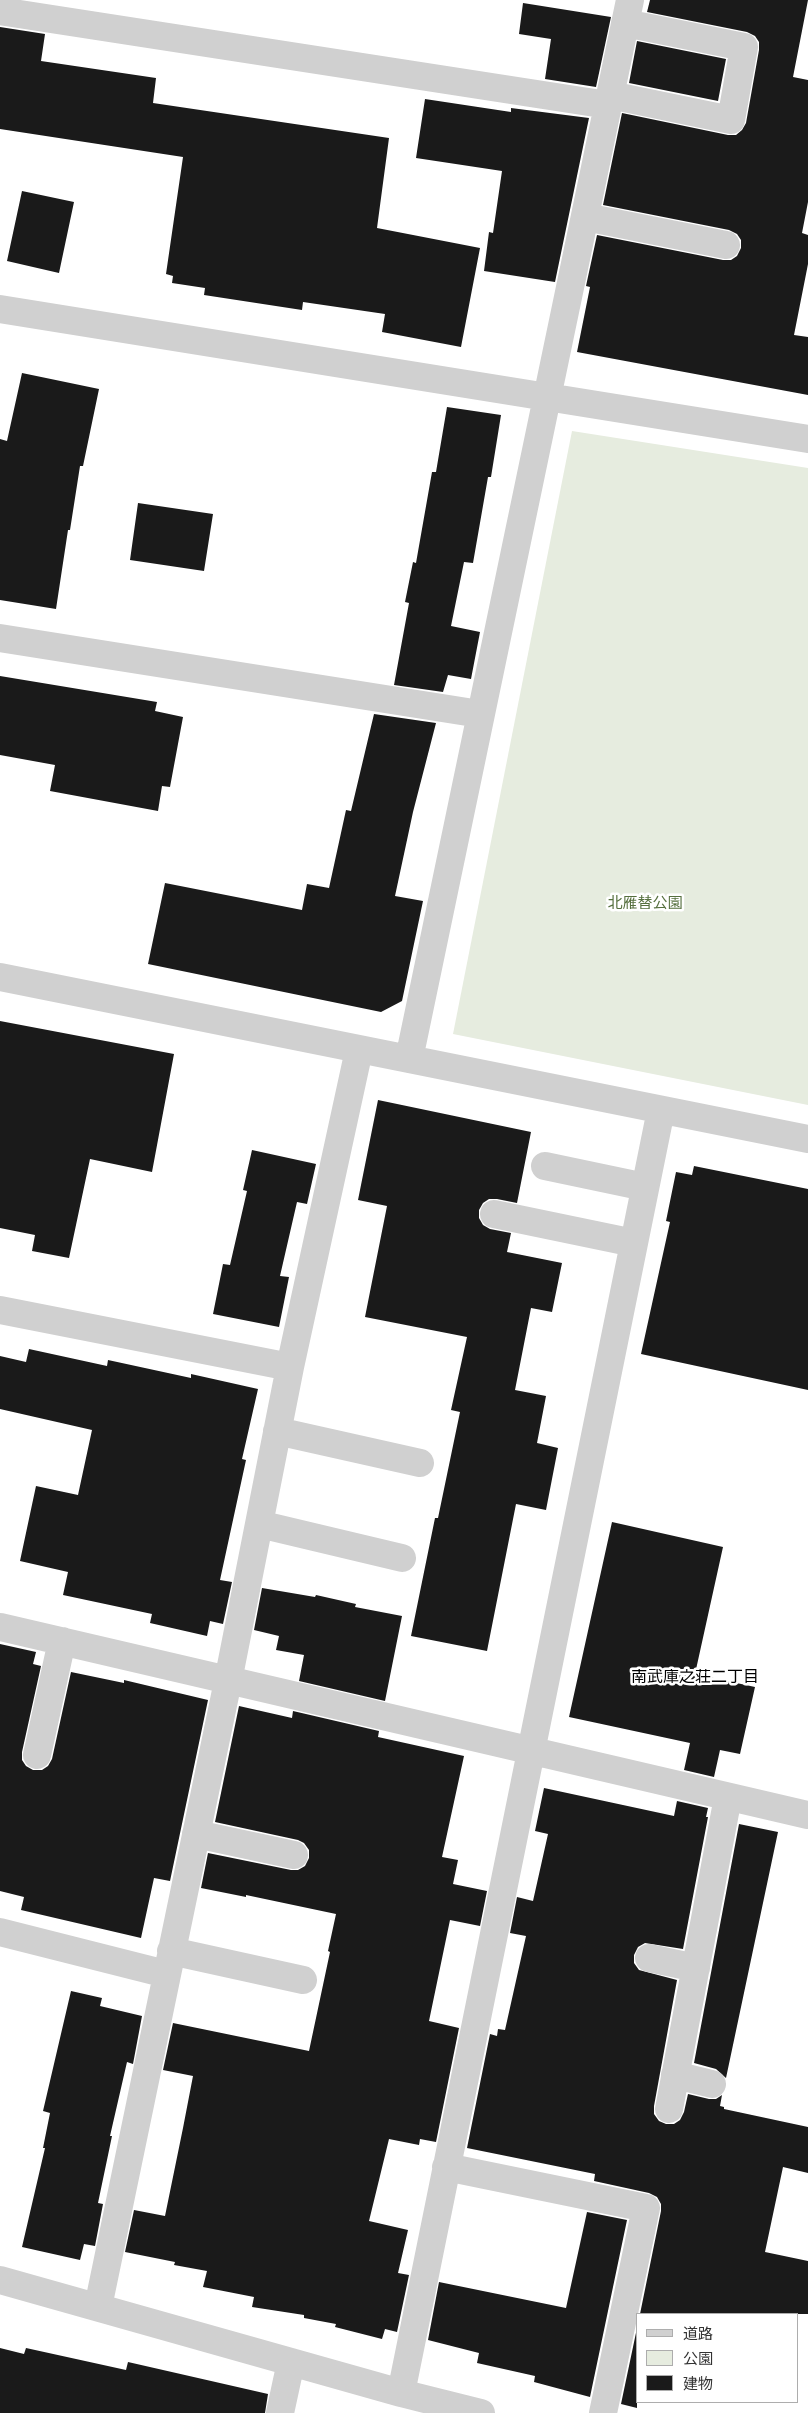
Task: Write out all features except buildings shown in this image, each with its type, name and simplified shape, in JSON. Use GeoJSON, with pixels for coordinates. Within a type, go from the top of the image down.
{"type":"FeatureCollection","features":[{"type":"Feature","properties":{"kind":"street"},"geometry":{"type":"LineString","coordinates":[[0,11],[609,100],[731,120],[744,47],[627,11],[609,100],[585,217],[548,396],[409,1060]]}},
{"type":"Feature","properties":{"kind":"street"},"geometry":{"type":"LineString","coordinates":[[585,217],[726,245]]}},
{"type":"Feature","properties":{"kind":"street"},"geometry":{"type":"LineString","coordinates":[[0,310],[808,438]]}},
{"type":"Feature","properties":{"kind":"street"},"geometry":{"type":"LineString","coordinates":[[0,638],[480,714]]}},
{"type":"Feature","properties":{"kind":"street"},"geometry":{"type":"LineString","coordinates":[[0,977],[808,1139]]}},
{"type":"Feature","properties":{"kind":"street"},"geometry":{"type":"LineString","coordinates":[[98,2307],[228,1681],[290,1367],[359,1050]]}},
{"type":"Feature","properties":{"kind":"street"},"geometry":{"type":"LineString","coordinates":[[401,2393],[661,1110]]}},
{"type":"Feature","properties":{"kind":"street"},"geometry":{"type":"LineString","coordinates":[[545,1166],[646,1187]]}},
{"type":"Feature","properties":{"kind":"street"},"geometry":{"type":"LineString","coordinates":[[494,1214],[634,1242]]}},
{"type":"Feature","properties":{"kind":"street"},"geometry":{"type":"LineString","coordinates":[[0,1310],[290,1367]]}},
{"type":"Feature","properties":{"kind":"street"},"geometry":{"type":"LineString","coordinates":[[277,1431],[420,1463]]}},
{"type":"Feature","properties":{"kind":"street"},"geometry":{"type":"LineString","coordinates":[[259,1524],[402,1558]]}},
{"type":"Feature","properties":{"kind":"street"},"geometry":{"type":"LineString","coordinates":[[0,1627],[808,1815]]}},
{"type":"Feature","properties":{"kind":"street"},"geometry":{"type":"LineString","coordinates":[[37,1755],[62,1641]]}},
{"type":"Feature","properties":{"kind":"street"},"geometry":{"type":"LineString","coordinates":[[669,2109],[728,1797]]}},
{"type":"Feature","properties":{"kind":"street"},"geometry":{"type":"LineString","coordinates":[[196,1834],[294,1855]]}},
{"type":"Feature","properties":{"kind":"street"},"geometry":{"type":"LineString","coordinates":[[0,1932],[168,1963],[303,1980]]}},
{"type":"Feature","properties":{"kind":"street"},"geometry":{"type":"LineString","coordinates":[[649,1958],[696,1968]]}},
{"type":"Feature","properties":{"kind":"street"},"geometry":{"type":"LineString","coordinates":[[675,2076],[712,2084]]}},
{"type":"Feature","properties":{"kind":"street"},"geometry":{"type":"LineString","coordinates":[[446,2167],[646,2208],[603,2413]]}},
{"type":"Feature","properties":{"kind":"street"},"geometry":{"type":"LineString","coordinates":[[0,2280],[401,2393],[481,2413]]}},
{"type":"Feature","properties":{"kind":"street"},"geometry":{"type":"LineString","coordinates":[[280,2413],[290,2362]]}},
{"type":"Feature","properties":{"kind":"green space","name":"北雁替公園"},"geometry":{"type":"Polygon","coordinates":[[[572,431],[808,468],[808,1105],[453,1034],[572,431]]]}},
{"type":"Feature","properties":{"kind":"district","name":"南武庫之荘二丁目"},"geometry":{"type":"Point","coordinates":[695,1678]}}]}
